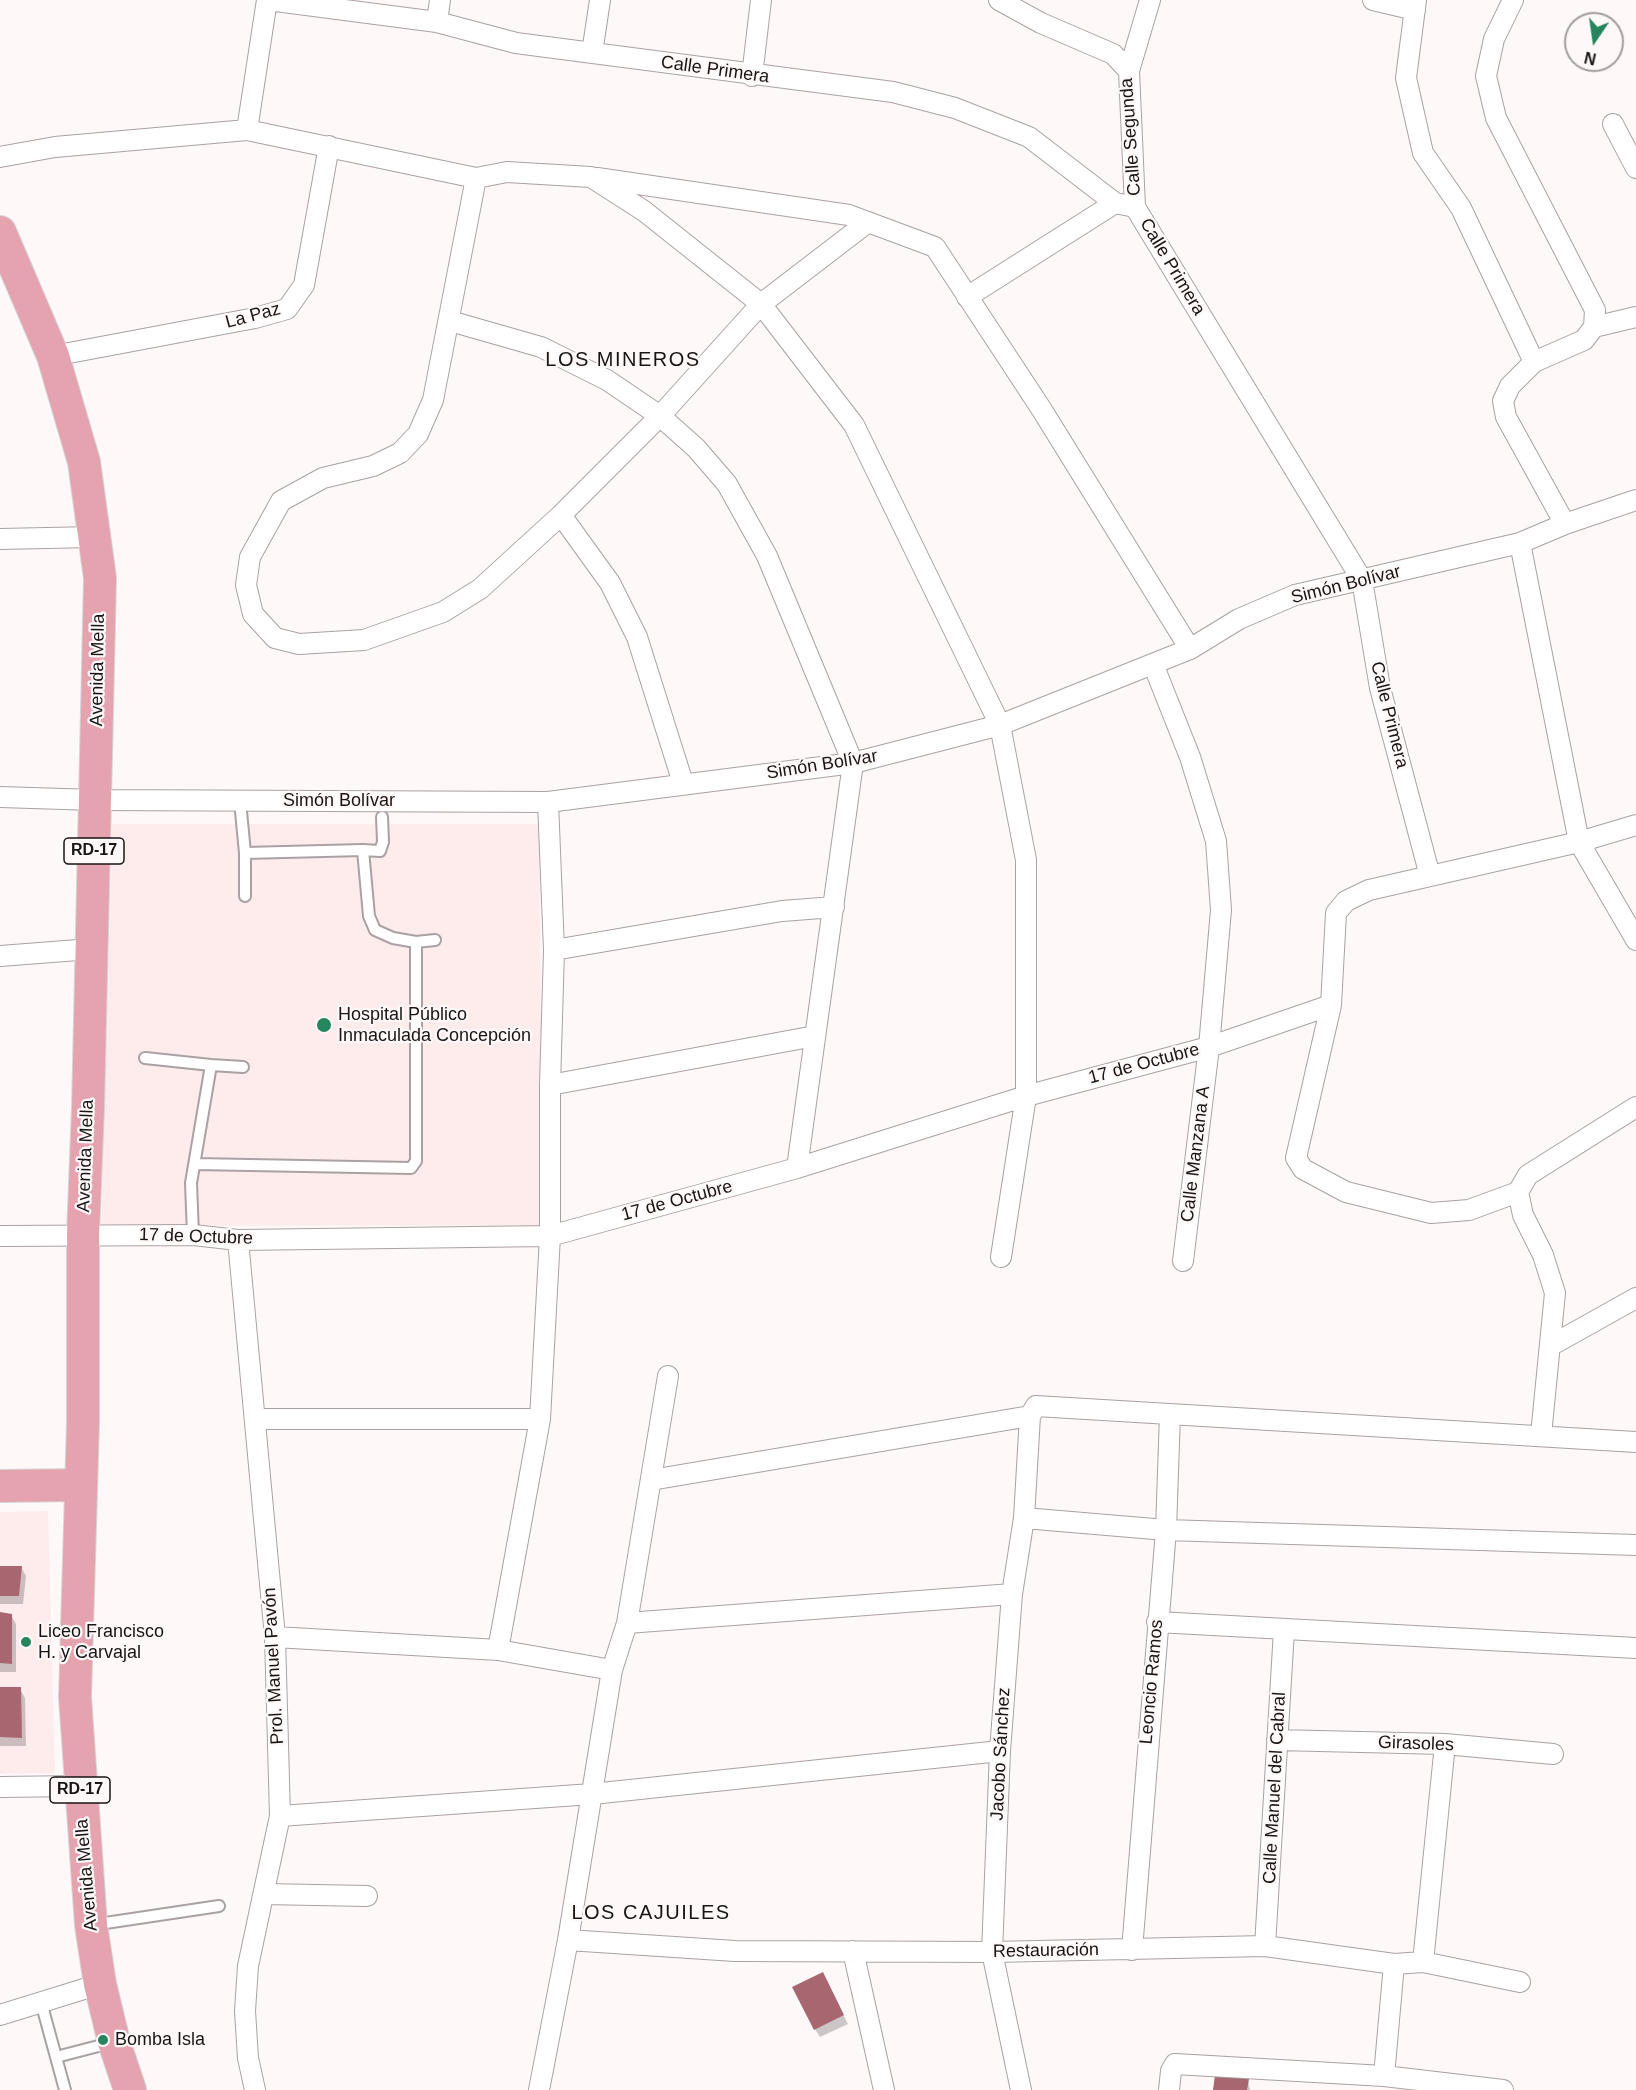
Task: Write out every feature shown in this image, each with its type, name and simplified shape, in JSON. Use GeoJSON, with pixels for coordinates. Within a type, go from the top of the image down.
{"type":"FeatureCollection","features":[{"type":"Feature","properties":{"kind":"main road","name":"Avenida Mella"},"geometry":{"type":"LineString","coordinates":[[0,232],[53,356],[84,462],[100,579],[83,1235],[81,1485],[75,1697],[91,1925],[100,1984],[114,2043],[130,2090]]}},
{"type":"Feature","properties":{"kind":"main road"},"geometry":{"type":"LineString","coordinates":[[0,1486],[81,1485]]}},
{"type":"Feature","properties":{"kind":"street","name":"Calle Primera"},"geometry":{"type":"LineString","coordinates":[[268,0],[437,22],[516,43],[752,76],[893,92],[955,108],[1029,137],[1115,203],[1135,207],[1362,580],[1380,688],[1430,876]]}},
{"type":"Feature","properties":{"kind":"street"},"geometry":{"type":"LineString","coordinates":[[247,130],[268,0]]}},
{"type":"Feature","properties":{"kind":"street"},"geometry":{"type":"LineString","coordinates":[[437,22],[440,0]]}},
{"type":"Feature","properties":{"kind":"street"},"geometry":{"type":"LineString","coordinates":[[592,53],[600,0]]}},
{"type":"Feature","properties":{"kind":"street"},"geometry":{"type":"LineString","coordinates":[[752,76],[760,0]]}},
{"type":"Feature","properties":{"kind":"street","name":"Calle Segunda"},"geometry":{"type":"LineString","coordinates":[[999,0],[1041,23],[1113,54],[1129,71],[1135,207]]}},
{"type":"Feature","properties":{"kind":"street"},"geometry":{"type":"LineString","coordinates":[[1129,71],[1150,0]]}},
{"type":"Feature","properties":{"kind":"street"},"geometry":{"type":"LineString","coordinates":[[1373,0],[1416,5],[1406,78],[1423,153],[1461,208],[1534,362]]}},
{"type":"Feature","properties":{"kind":"street"},"geometry":{"type":"LineString","coordinates":[[1513,0],[1494,39],[1486,76],[1496,118],[1595,310],[1594,327],[1584,340],[1534,362],[1510,386],[1503,401],[1506,417],[1565,524]]}},
{"type":"Feature","properties":{"kind":"street"},"geometry":{"type":"LineString","coordinates":[[1613,124],[1636,168]]}},
{"type":"Feature","properties":{"kind":"street"},"geometry":{"type":"LineString","coordinates":[[0,157],[66,146],[247,130],[476,178],[507,172],[591,177],[849,215],[935,247],[1042,410],[1190,649]]}},
{"type":"Feature","properties":{"kind":"street","name":"La Paz"},"geometry":{"type":"LineString","coordinates":[[53,356],[255,318],[287,309],[304,285],[329,146]]}},
{"type":"Feature","properties":{"kind":"street"},"geometry":{"type":"LineString","coordinates":[[591,177],[644,211],[761,304],[854,425],[1000,725],[1026,860],[1026,1096],[1001,1257]]}},
{"type":"Feature","properties":{"kind":"street"},"geometry":{"type":"LineString","coordinates":[[476,178],[433,400],[418,434],[400,453],[373,466],[323,478],[281,501],[250,557],[246,585],[253,614],[275,638],[299,644],[364,640],[443,612],[480,590],[561,515],[660,416],[761,304],[868,222]]}},
{"type":"Feature","properties":{"kind":"street"},"geometry":{"type":"LineString","coordinates":[[967,297],[1115,203]]}},
{"type":"Feature","properties":{"kind":"street"},"geometry":{"type":"LineString","coordinates":[[1594,327],[1636,317]]}},
{"type":"Feature","properties":{"kind":"street"},"geometry":{"type":"LineString","coordinates":[[450,321],[541,347],[607,380],[660,416],[696,448],[733,494],[767,556],[853,764],[797,1168]]}},
{"type":"Feature","properties":{"kind":"street","name":"Simón Bolívar"},"geometry":{"type":"LineString","coordinates":[[0,797],[95,800],[548,802],[683,783],[853,764],[1000,725],[1190,649],[1239,619],[1295,595],[1520,543],[1565,524],[1636,500]]}},
{"type":"Feature","properties":{"kind":"street"},"geometry":{"type":"LineString","coordinates":[[561,515],[610,583],[637,637],[683,783]]}},
{"type":"Feature","properties":{"kind":"street"},"geometry":{"type":"LineString","coordinates":[[0,539],[94,537]]}},
{"type":"Feature","properties":{"kind":"street"},"geometry":{"type":"LineString","coordinates":[[1520,543],[1579,842],[1636,940]]}},
{"type":"Feature","properties":{"kind":"street","name":"Calle Manzana A"},"geometry":{"type":"LineString","coordinates":[[1153,664],[1190,757],[1216,841],[1221,910],[1209,1047],[1183,1261]]}},
{"type":"Feature","properties":{"kind":"street"},"geometry":{"type":"LineString","coordinates":[[498,1650],[540,1419],[550,1236],[550,1085],[554,950],[548,802]]}},
{"type":"Feature","properties":{"kind":"street"},"geometry":{"type":"LineString","coordinates":[[1636,825],[1579,842],[1370,890],[1346,901],[1336,913],[1333,925],[1331,1005],[1296,1158],[1303,1169],[1346,1192],[1431,1214],[1469,1210],[1518,1192],[1528,1175],[1636,1107]]}},
{"type":"Feature","properties":{"kind":"street"},"geometry":{"type":"LineString","coordinates":[[554,950],[782,911],[834,908]]}},
{"type":"Feature","properties":{"kind":"street"},"geometry":{"type":"LineString","coordinates":[[0,956],[92,948]]}},
{"type":"Feature","properties":{"kind":"street","name":"17 de Octubre"},"geometry":{"type":"LineString","coordinates":[[0,1236],[193,1235],[238,1240],[550,1236],[797,1168],[1026,1096],[1209,1047],[1331,1005]]}},
{"type":"Feature","properties":{"kind":"street"},"geometry":{"type":"LineString","coordinates":[[550,1085],[815,1036]]}},
{"type":"Feature","properties":{"kind":"street"},"geometry":{"type":"LineString","coordinates":[[1518,1192],[1523,1215],[1543,1255],[1555,1293],[1541,1435]]}},
{"type":"Feature","properties":{"kind":"street","name":"Prol. Manuel Pavón"},"geometry":{"type":"LineString","coordinates":[[238,1240],[275,1637],[280,1816],[248,1966],[245,2011],[248,2058],[255,2090]]}},
{"type":"Feature","properties":{"kind":"street"},"geometry":{"type":"LineString","coordinates":[[1550,1346],[1636,1298]]}},
{"type":"Feature","properties":{"kind":"street"},"geometry":{"type":"LineString","coordinates":[[539,2090],[568,1940],[612,1670],[627,1623],[668,1376]]}},
{"type":"Feature","properties":{"kind":"street"},"geometry":{"type":"LineString","coordinates":[[651,1480],[1030,1416],[1036,1406],[1636,1442]]}},
{"type":"Feature","properties":{"kind":"street","name":"Leoncio Ramos"},"geometry":{"type":"LineString","coordinates":[[1132,1950],[1166,1530],[1170,1414]]}},
{"type":"Feature","properties":{"kind":"street","name":"Jacobo Sánchez"},"geometry":{"type":"LineString","coordinates":[[1021,2090],[992,1952],[1000,1751],[1011,1594],[1024,1518],[1030,1416]]}},
{"type":"Feature","properties":{"kind":"street"},"geometry":{"type":"LineString","coordinates":[[256,1419],[540,1419]]}},
{"type":"Feature","properties":{"kind":"street"},"geometry":{"type":"LineString","coordinates":[[1024,1518],[1166,1530],[1636,1545]]}},
{"type":"Feature","properties":{"kind":"street"},"geometry":{"type":"LineString","coordinates":[[627,1623],[1011,1594]]}},
{"type":"Feature","properties":{"kind":"street"},"geometry":{"type":"LineString","coordinates":[[1157,1622],[1636,1648]]}},
{"type":"Feature","properties":{"kind":"street","name":"Calle Manuel del Cabral"},"geometry":{"type":"LineString","coordinates":[[1265,1946],[1284,1630]]}},
{"type":"Feature","properties":{"kind":"street"},"geometry":{"type":"LineString","coordinates":[[275,1637],[498,1650],[612,1670]]}},
{"type":"Feature","properties":{"kind":"street","name":"Girasoles"},"geometry":{"type":"LineString","coordinates":[[1277,1740],[1445,1744],[1553,1754]]}},
{"type":"Feature","properties":{"kind":"street"},"geometry":{"type":"LineString","coordinates":[[1423,1962],[1445,1744]]}},
{"type":"Feature","properties":{"kind":"street"},"geometry":{"type":"LineString","coordinates":[[280,1816],[592,1794],[1000,1751]]}},
{"type":"Feature","properties":{"kind":"street"},"geometry":{"type":"LineString","coordinates":[[0,1787],[80,1786]]}},
{"type":"Feature","properties":{"kind":"street"},"geometry":{"type":"LineString","coordinates":[[264,1893],[367,1896]]}},
{"type":"Feature","properties":{"kind":"street","name":"Restauración"},"geometry":{"type":"LineString","coordinates":[[568,1940],[735,1952],[992,1952],[1265,1946],[1394,1964],[1423,1962],[1520,1982]]}},
{"type":"Feature","properties":{"kind":"street"},"geometry":{"type":"LineString","coordinates":[[853,1951],[884,2090]]}},
{"type":"Feature","properties":{"kind":"street"},"geometry":{"type":"LineString","coordinates":[[1384,2076],[1394,1964]]}},
{"type":"Feature","properties":{"kind":"street"},"geometry":{"type":"LineString","coordinates":[[0,2015],[100,1984]]}},
{"type":"Feature","properties":{"kind":"street"},"geometry":{"type":"LineString","coordinates":[[1169,2090],[1171,2071],[1175,2064],[1334,2081],[1384,2076],[1499,2090]]}},
{"type":"Feature","properties":{"kind":"lane"},"geometry":{"type":"LineString","coordinates":[[240,801],[245,853],[245,896]]}},
{"type":"Feature","properties":{"kind":"lane"},"geometry":{"type":"LineString","coordinates":[[245,853],[380,851],[383,842],[382,817]]}},
{"type":"Feature","properties":{"kind":"lane"},"geometry":{"type":"LineString","coordinates":[[363,850],[369,916],[375,930],[393,938],[416,942],[435,940]]}},
{"type":"Feature","properties":{"kind":"lane"},"geometry":{"type":"LineString","coordinates":[[196,1164],[411,1168],[416,1161],[416,942]]}},
{"type":"Feature","properties":{"kind":"lane"},"geometry":{"type":"LineString","coordinates":[[145,1058],[243,1066]]}},
{"type":"Feature","properties":{"kind":"lane"},"geometry":{"type":"LineString","coordinates":[[193,1235],[191,1183],[211,1065]]}},
{"type":"Feature","properties":{"kind":"lane"},"geometry":{"type":"LineString","coordinates":[[91,1925],[219,1906]]}},
{"type":"Feature","properties":{"kind":"lane"},"geometry":{"type":"LineString","coordinates":[[41,2002],[65,2090]]}},
{"type":"Feature","properties":{"kind":"lane"},"geometry":{"type":"LineString","coordinates":[[56,2057],[114,2043]]}},
{"type":"Feature","properties":{"kind":"shaded area","name":"Hospital Público Inmaculada Concepción"},"geometry":{"type":"Polygon","coordinates":[[[112,824],[539,824],[543,1225],[101,1226],[112,824]]]}},
{"type":"Feature","properties":{"kind":"shaded area","name":"Liceo Francisco H. y Carvajal"},"geometry":{"type":"Polygon","coordinates":[[[48,1511],[55,1773],[0,1774],[0,1512],[48,1511]]]}},
{"type":"Feature","properties":{"kind":"building"},"geometry":{"type":"Polygon","coordinates":[[[0,1566],[22,1566],[19,1596],[0,1596],[0,1566]]]}},
{"type":"Feature","properties":{"kind":"building"},"geometry":{"type":"Polygon","coordinates":[[[0,1612],[12,1614],[12,1664],[0,1663],[0,1612]]]}},
{"type":"Feature","properties":{"kind":"building"},"geometry":{"type":"Polygon","coordinates":[[[0,1687],[21,1687],[22,1738],[0,1737],[0,1687]]]}},
{"type":"Feature","properties":{"kind":"building"},"geometry":{"type":"Polygon","coordinates":[[[823,1972],[844,2015],[814,2030],[792,1987],[823,1972]]]}},
{"type":"Feature","properties":{"kind":"building"},"geometry":{"type":"Polygon","coordinates":[[[1215,2075],[1249,2079],[1247,2090],[1213,2090],[1215,2075]]]}},
{"type":"Feature","properties":{"kind":"place","name":"Hospital Público Inmaculada Concepción"},"geometry":{"type":"Point","coordinates":[324,1025]}},
{"type":"Feature","properties":{"kind":"place","name":"Liceo Francisco H. y Carvajal"},"geometry":{"type":"Point","coordinates":[26,1642]}},
{"type":"Feature","properties":{"kind":"place","name":"Bomba Isla"},"geometry":{"type":"Point","coordinates":[103,2040]}},
{"type":"Feature","properties":{"kind":"district","name":"LOS MINEROS"},"geometry":{"type":"Point","coordinates":[623,360]}},
{"type":"Feature","properties":{"kind":"district","name":"LOS CAJUILES"},"geometry":{"type":"Point","coordinates":[651,1913]}}]}
